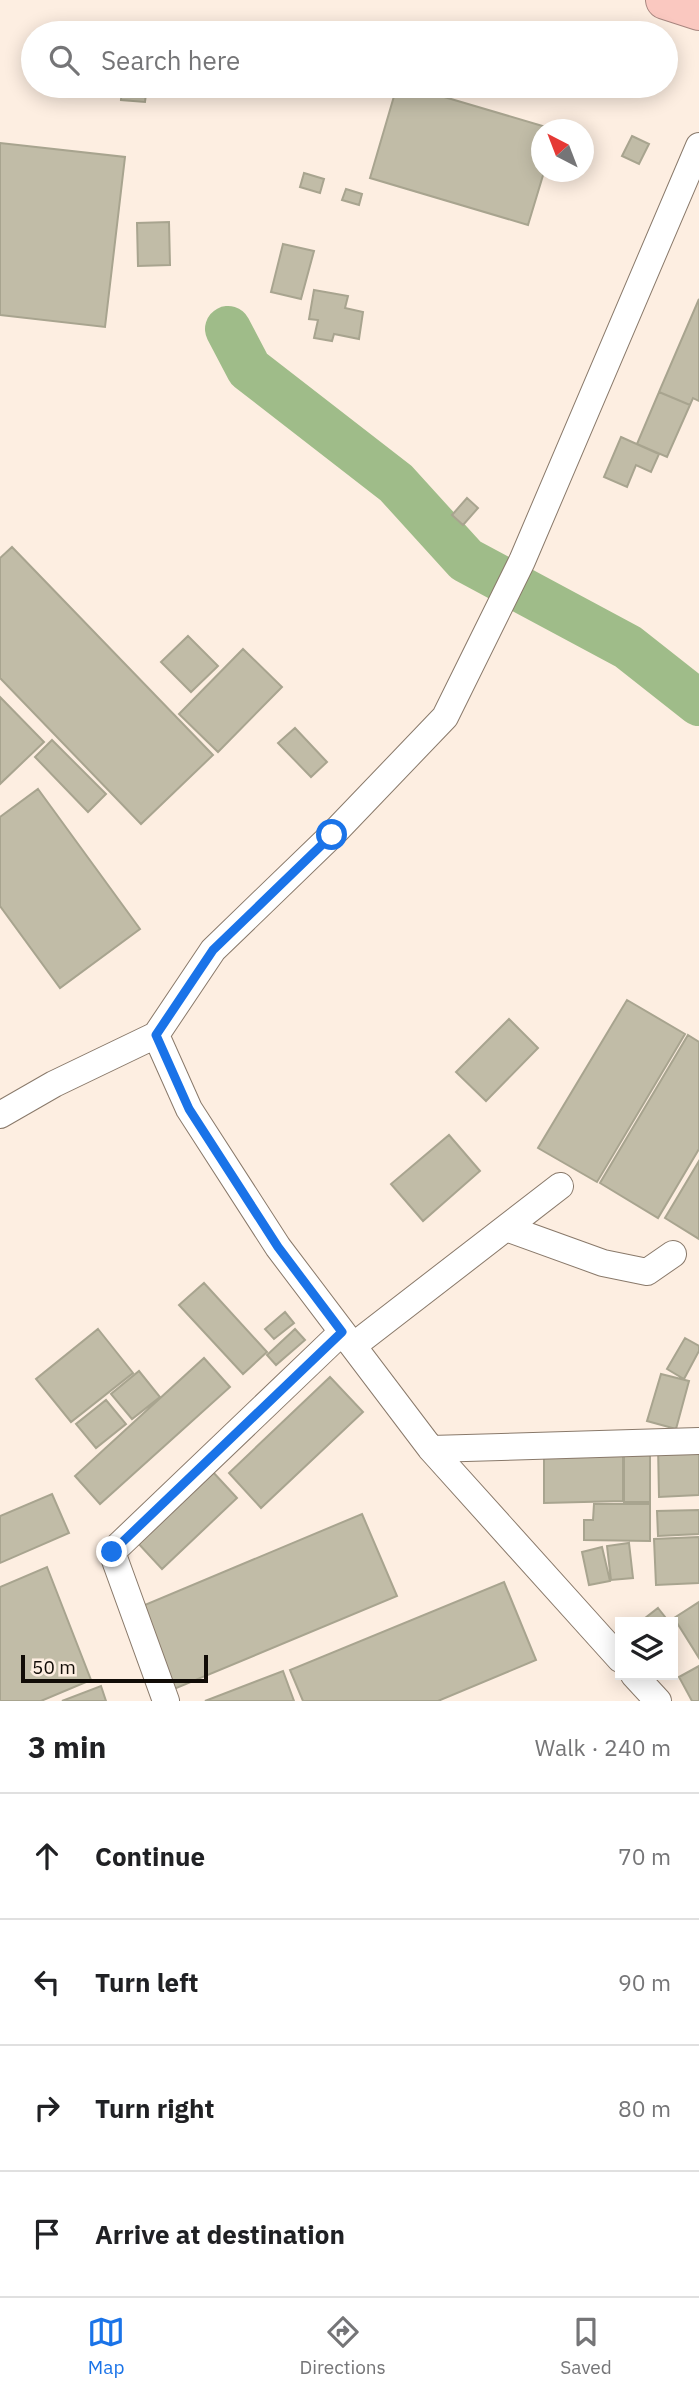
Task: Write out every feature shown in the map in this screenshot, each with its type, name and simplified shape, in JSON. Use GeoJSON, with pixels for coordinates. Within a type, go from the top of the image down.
{"type":"FeatureCollection","features":[{"type":"Feature","properties":{"kind":"highway"},"geometry":{"type":"LineString","coordinates":[[665,0],[699,11]]}},
{"type":"Feature","properties":{"kind":"street"},"geometry":{"type":"LineString","coordinates":[[0,1115],[54,1084],[156,1035],[213,950],[332,835],[445,717],[522,561],[699,146]]}},
{"type":"Feature","properties":{"kind":"street"},"geometry":{"type":"LineString","coordinates":[[156,1035],[189,1109],[278,1247],[431,1450],[615,1653]]}},
{"type":"Feature","properties":{"kind":"street"},"geometry":{"type":"LineString","coordinates":[[166,1701],[112,1552],[348,1339],[506,1228],[560,1186]]}},
{"type":"Feature","properties":{"kind":"street"},"geometry":{"type":"LineString","coordinates":[[506,1228],[603,1263],[647,1272],[673,1254]]}},
{"type":"Feature","properties":{"kind":"street"},"geometry":{"type":"LineString","coordinates":[[431,1450],[699,1441]]}},
{"type":"Feature","properties":{"kind":"street"},"geometry":{"type":"LineString","coordinates":[[639,1680],[658,1701]]}},
{"type":"Feature","properties":{"kind":"building"},"geometry":{"type":"Polygon","coordinates":[[[121,98],[146,98],[145,102],[121,98]]]}},
{"type":"Feature","properties":{"kind":"building"},"geometry":{"type":"Polygon","coordinates":[[[393,98],[448,98],[531,123],[531,182],[541,182],[528,225],[370,178],[393,98]]]}},
{"type":"Feature","properties":{"kind":"building"},"geometry":{"type":"Polygon","coordinates":[[[632,136],[649,144],[639,164],[622,156],[632,136]]]}},
{"type":"Feature","properties":{"kind":"building"},"geometry":{"type":"Polygon","coordinates":[[[0,143],[125,157],[105,327],[0,315],[0,143]]]}},
{"type":"Feature","properties":{"kind":"building"},"geometry":{"type":"Polygon","coordinates":[[[304,173],[324,179],[320,193],[300,187],[304,173]]]}},
{"type":"Feature","properties":{"kind":"building"},"geometry":{"type":"Polygon","coordinates":[[[346,189],[362,194],[359,205],[342,200],[346,189]]]}},
{"type":"Feature","properties":{"kind":"building"},"geometry":{"type":"Polygon","coordinates":[[[169,222],[170,265],[138,266],[137,223],[169,222]]]}},
{"type":"Feature","properties":{"kind":"building"},"geometry":{"type":"Polygon","coordinates":[[[283,244],[314,251],[301,299],[271,292],[283,244]]]}},
{"type":"Feature","properties":{"kind":"building"},"geometry":{"type":"Polygon","coordinates":[[[314,290],[348,296],[345,308],[363,312],[359,339],[334,334],[332,341],[314,338],[318,320],[309,319],[314,290]]]}},
{"type":"Feature","properties":{"kind":"building"},"geometry":{"type":"Polygon","coordinates":[[[699,299],[699,401],[693,398],[690,405],[659,392],[699,299]]]}},
{"type":"Feature","properties":{"kind":"building"},"geometry":{"type":"Polygon","coordinates":[[[659,392],[690,405],[667,457],[637,444],[659,392]]]}},
{"type":"Feature","properties":{"kind":"building"},"geometry":{"type":"Polygon","coordinates":[[[621,437],[659,454],[651,472],[636,465],[627,487],[604,477],[621,437]]]}},
{"type":"Feature","properties":{"kind":"building"},"geometry":{"type":"Polygon","coordinates":[[[467,498],[478,508],[463,525],[452,515],[467,498]]]}},
{"type":"Feature","properties":{"kind":"building"},"geometry":{"type":"Polygon","coordinates":[[[12,547],[213,755],[141,824],[0,678],[0,558],[12,547]]]}},
{"type":"Feature","properties":{"kind":"building"},"geometry":{"type":"Polygon","coordinates":[[[188,636],[218,666],[191,692],[161,662],[188,636]]]}},
{"type":"Feature","properties":{"kind":"building"},"geometry":{"type":"Polygon","coordinates":[[[243,649],[282,687],[218,752],[179,714],[243,649]]]}},
{"type":"Feature","properties":{"kind":"building"},"geometry":{"type":"Polygon","coordinates":[[[0,697],[44,742],[0,784],[0,697]]]}},
{"type":"Feature","properties":{"kind":"building"},"geometry":{"type":"Polygon","coordinates":[[[295,728],[327,762],[311,777],[278,743],[295,728]]]}},
{"type":"Feature","properties":{"kind":"building"},"geometry":{"type":"Polygon","coordinates":[[[52,740],[106,794],[88,812],[35,757],[52,740]]]}},
{"type":"Feature","properties":{"kind":"building"},"geometry":{"type":"Polygon","coordinates":[[[38,789],[140,929],[60,988],[0,906],[0,817],[38,789]]]}},
{"type":"Feature","properties":{"kind":"building"},"geometry":{"type":"Polygon","coordinates":[[[627,1000],[685,1034],[597,1182],[538,1148],[627,1000]]]}},
{"type":"Feature","properties":{"kind":"building"},"geometry":{"type":"Polygon","coordinates":[[[509,1019],[538,1048],[486,1101],[456,1072],[509,1019]]]}},
{"type":"Feature","properties":{"kind":"building"},"geometry":{"type":"Polygon","coordinates":[[[688,1035],[699,1042],[699,1149],[658,1218],[600,1183],[688,1035]]]}},
{"type":"Feature","properties":{"kind":"building"},"geometry":{"type":"Polygon","coordinates":[[[449,1135],[480,1171],[423,1221],[391,1184],[449,1135]]]}},
{"type":"Feature","properties":{"kind":"building"},"geometry":{"type":"Polygon","coordinates":[[[699,1161],[699,1239],[665,1218],[699,1161]]]}},
{"type":"Feature","properties":{"kind":"building"},"geometry":{"type":"Polygon","coordinates":[[[204,1283],[267,1352],[243,1374],[179,1305],[204,1283]]]}},
{"type":"Feature","properties":{"kind":"building"},"geometry":{"type":"Polygon","coordinates":[[[285,1312],[294,1323],[274,1339],[265,1329],[285,1312]]]}},
{"type":"Feature","properties":{"kind":"building"},"geometry":{"type":"Polygon","coordinates":[[[98,1329],[133,1373],[71,1422],[36,1379],[98,1329]]]}},
{"type":"Feature","properties":{"kind":"building"},"geometry":{"type":"Polygon","coordinates":[[[295,1329],[305,1340],[276,1365],[267,1355],[295,1329]]]}},
{"type":"Feature","properties":{"kind":"building"},"geometry":{"type":"Polygon","coordinates":[[[685,1338],[699,1346],[699,1351],[684,1379],[667,1369],[685,1338]]]}},
{"type":"Feature","properties":{"kind":"building"},"geometry":{"type":"Polygon","coordinates":[[[204,1358],[230,1387],[100,1504],[75,1476],[204,1358]]]}},
{"type":"Feature","properties":{"kind":"building"},"geometry":{"type":"Polygon","coordinates":[[[139,1371],[160,1397],[132,1419],[111,1394],[139,1371]]]}},
{"type":"Feature","properties":{"kind":"building"},"geometry":{"type":"Polygon","coordinates":[[[661,1374],[689,1381],[676,1429],[647,1421],[661,1374]]]}},
{"type":"Feature","properties":{"kind":"building"},"geometry":{"type":"Polygon","coordinates":[[[330,1377],[363,1412],[261,1508],[229,1473],[330,1377]]]}},
{"type":"Feature","properties":{"kind":"building"},"geometry":{"type":"Polygon","coordinates":[[[106,1400],[126,1424],[96,1448],[76,1424],[106,1400]]]}},
{"type":"Feature","properties":{"kind":"building"},"geometry":{"type":"Polygon","coordinates":[[[699,1444],[699,1495],[659,1497],[658,1446],[699,1444]]]}},
{"type":"Feature","properties":{"kind":"building"},"geometry":{"type":"Polygon","coordinates":[[[624,1449],[650,1449],[650,1502],[624,1502],[624,1449]]]}},
{"type":"Feature","properties":{"kind":"building"},"geometry":{"type":"Polygon","coordinates":[[[623,1450],[623,1501],[544,1503],[544,1452],[623,1450]]]}},
{"type":"Feature","properties":{"kind":"building"},"geometry":{"type":"Polygon","coordinates":[[[212,1471],[237,1498],[162,1569],[137,1542],[212,1471]]]}},
{"type":"Feature","properties":{"kind":"building"},"geometry":{"type":"Polygon","coordinates":[[[52,1494],[69,1533],[0,1563],[0,1516],[52,1494]]]}},
{"type":"Feature","properties":{"kind":"building"},"geometry":{"type":"Polygon","coordinates":[[[594,1504],[650,1504],[650,1541],[584,1540],[584,1520],[593,1520],[594,1504]]]}},
{"type":"Feature","properties":{"kind":"building"},"geometry":{"type":"Polygon","coordinates":[[[699,1510],[699,1534],[658,1536],[657,1511],[699,1510]]]}},
{"type":"Feature","properties":{"kind":"building"},"geometry":{"type":"Polygon","coordinates":[[[362,1514],[397,1596],[174,1689],[140,1607],[362,1514]]]}},
{"type":"Feature","properties":{"kind":"building"},"geometry":{"type":"Polygon","coordinates":[[[699,1537],[699,1583],[656,1585],[654,1539],[699,1537]]]}},
{"type":"Feature","properties":{"kind":"building"},"geometry":{"type":"Polygon","coordinates":[[[629,1543],[633,1578],[611,1580],[607,1546],[629,1543]]]}},
{"type":"Feature","properties":{"kind":"building"},"geometry":{"type":"Polygon","coordinates":[[[602,1547],[610,1581],[589,1585],[582,1552],[602,1547]]]}},
{"type":"Feature","properties":{"kind":"building"},"geometry":{"type":"Polygon","coordinates":[[[47,1567],[91,1680],[41,1701],[0,1701],[0,1587],[47,1567]]]}},
{"type":"Feature","properties":{"kind":"building"},"geometry":{"type":"Polygon","coordinates":[[[504,1582],[536,1660],[438,1701],[303,1701],[290,1670],[504,1582]]]}},
{"type":"Feature","properties":{"kind":"building"},"geometry":{"type":"Polygon","coordinates":[[[699,1602],[699,1658],[678,1624],[678,1617],[676,1617],[699,1602]]]}},
{"type":"Feature","properties":{"kind":"building"},"geometry":{"type":"Polygon","coordinates":[[[658,1608],[665,1617],[646,1617],[658,1608]]]}},
{"type":"Feature","properties":{"kind":"building"},"geometry":{"type":"Polygon","coordinates":[[[699,1666],[699,1701],[692,1701],[679,1677],[699,1666]]]}},
{"type":"Feature","properties":{"kind":"building"},"geometry":{"type":"Polygon","coordinates":[[[283,1671],[294,1701],[205,1701],[283,1671]]]}},
{"type":"Feature","properties":{"kind":"building"},"geometry":{"type":"Polygon","coordinates":[[[101,1686],[106,1701],[62,1701],[101,1686]]]}},
{"type":"Feature","properties":{"kind":"waterway"},"geometry":{"type":"LineString","coordinates":[[228,329],[249,369],[396,483],[466,560],[628,647],[699,703]]}},
{"type":"Feature","properties":{"kind":"route"},"geometry":{"type":"LineString","coordinates":[[112,1552],[342,1332],[278,1247],[189,1109],[156,1035],[213,950],[332,835]]}}]}
